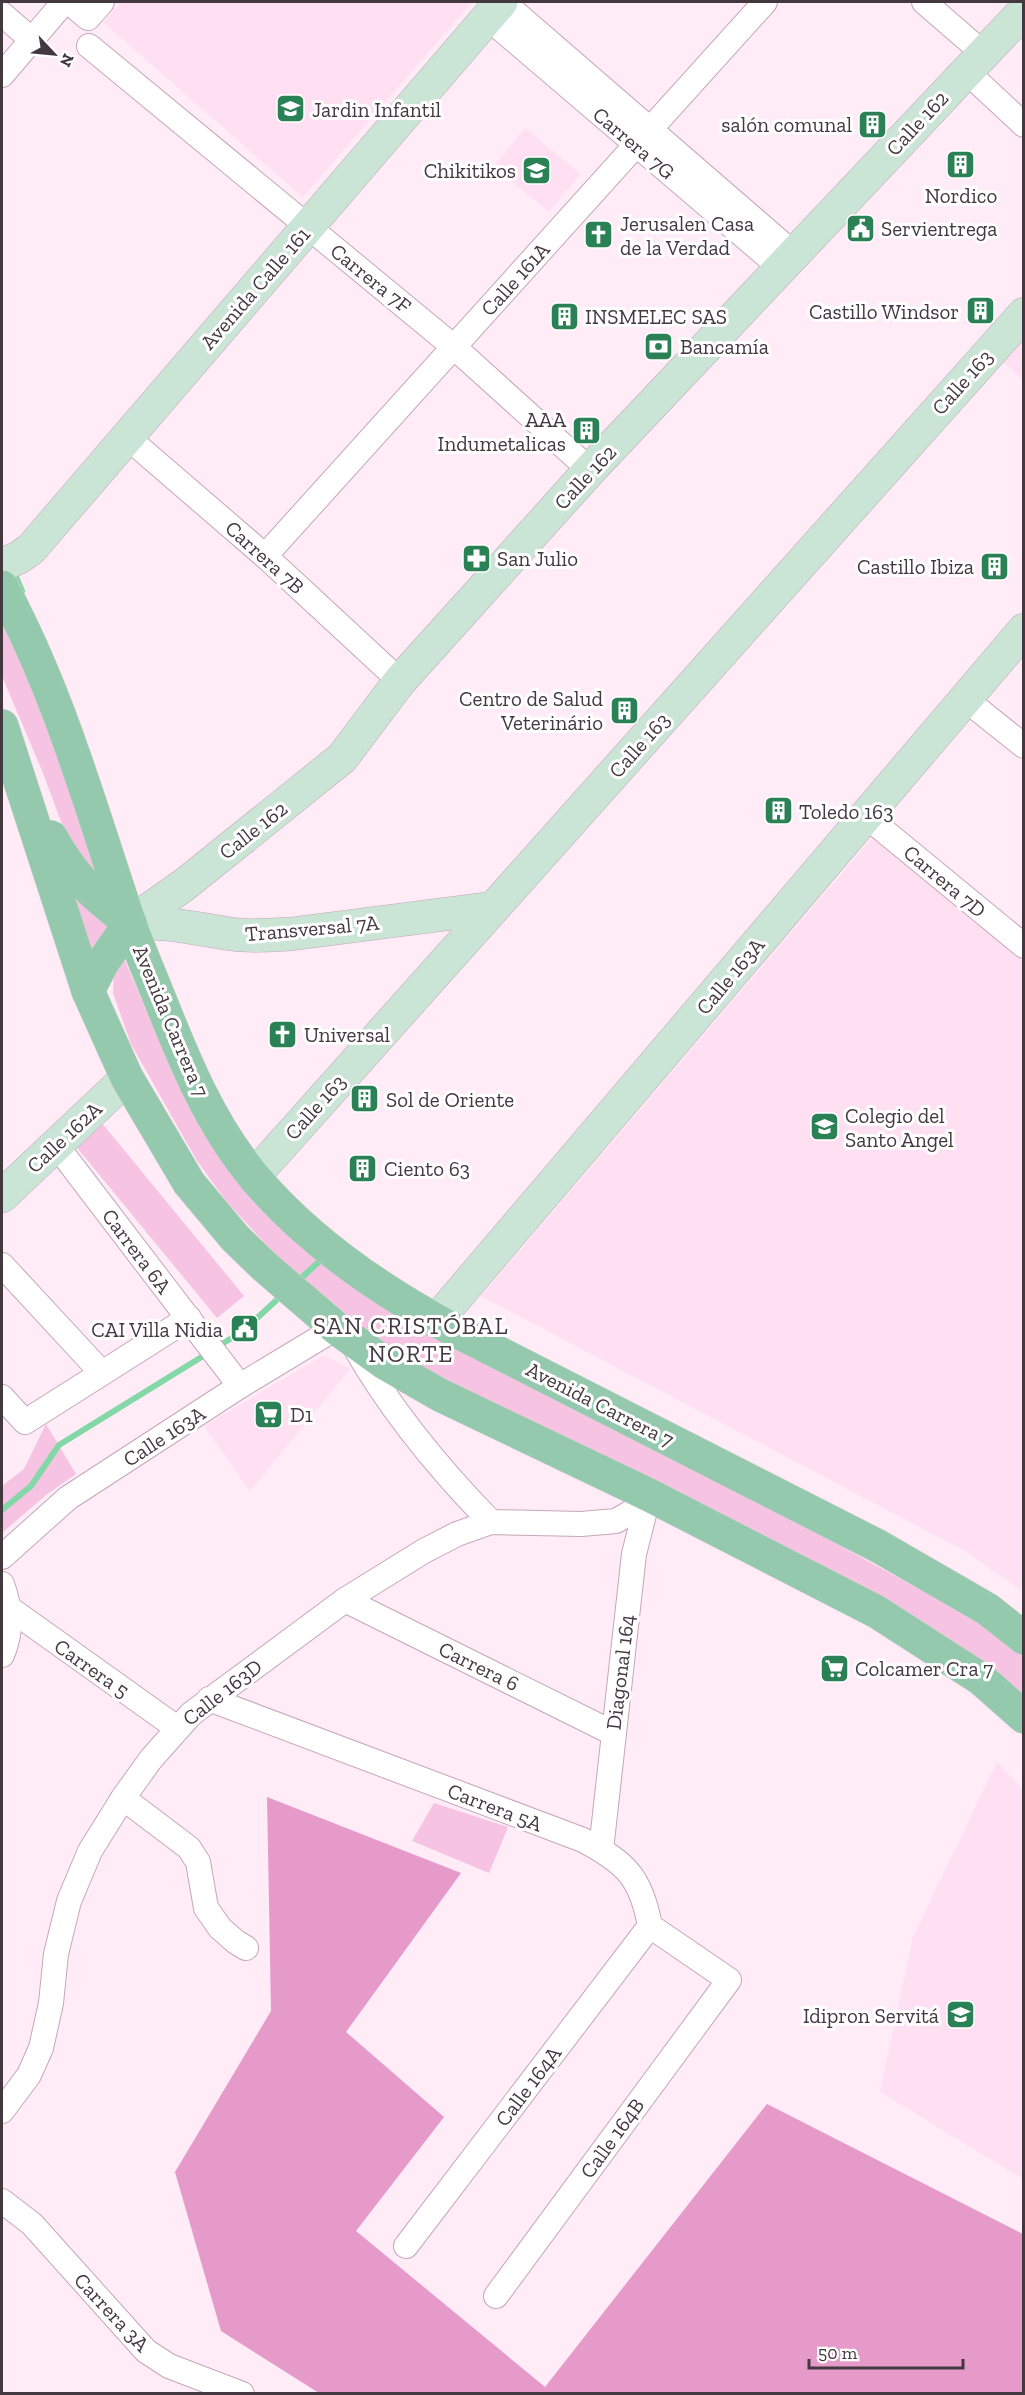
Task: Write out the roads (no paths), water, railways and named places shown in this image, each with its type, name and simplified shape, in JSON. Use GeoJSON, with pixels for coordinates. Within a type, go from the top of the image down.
{"type":"FeatureCollection","features":[{"type":"Feature","properties":{"kind":"main road","name":"Avenida Carrera 7"},"geometry":{"type":"LineString","coordinates":[[2,587],[45,675],[83,774],[130,923],[185,1062],[210,1111],[254,1176],[294,1219],[404,1303],[878,1546],[987,1609],[1023,1638]]}},
{"type":"Feature","properties":{"kind":"main road"},"geometry":{"type":"LineString","coordinates":[[2,726],[88,991],[127,1078],[189,1183],[235,1238],[343,1334],[386,1364],[440,1395],[649,1496],[878,1612],[981,1679],[1023,1717]]}},
{"type":"Feature","properties":{"kind":"main road"},"geometry":{"type":"LineString","coordinates":[[20,780],[74,876],[130,923],[103,962],[88,991]]}},
{"type":"Feature","properties":{"kind":"street"},"geometry":{"type":"LineString","coordinates":[[2,75],[64,2]]}},
{"type":"Feature","properties":{"kind":"street"},"geometry":{"type":"LineString","coordinates":[[69,2],[88,18],[102,2]]}},
{"type":"Feature","properties":{"kind":"street","name":"Calle 161A"},"geometry":{"type":"LineString","coordinates":[[265,556],[765,2]]}},
{"type":"Feature","properties":{"kind":"street"},"geometry":{"type":"LineString","coordinates":[[924,2],[1023,125]]}},
{"type":"Feature","properties":{"kind":"street","name":"Carrera 7G"},"geometry":{"type":"LineString","coordinates":[[497,7],[787,261]]}},
{"type":"Feature","properties":{"kind":"street","name":"Avenida Calle 161"},"geometry":{"type":"LineString","coordinates":[[2,566],[31,549],[497,7]]}},
{"type":"Feature","properties":{"kind":"street","name":"Calle 162"},"geometry":{"type":"LineString","coordinates":[[130,923],[184,885],[342,758],[400,681],[590,470],[1023,11]]}},
{"type":"Feature","properties":{"kind":"street"},"geometry":{"type":"LineString","coordinates":[[2,14],[32,40]]}},
{"type":"Feature","properties":{"kind":"street","name":"Carrera 7F"},"geometry":{"type":"LineString","coordinates":[[89,46],[454,347],[590,470]]}},
{"type":"Feature","properties":{"kind":"street","name":"Calle 163"},"geometry":{"type":"LineString","coordinates":[[254,1176],[1023,314]]}},
{"type":"Feature","properties":{"kind":"street","name":"Carrera 7B"},"geometry":{"type":"LineString","coordinates":[[127,437],[265,556],[400,681]]}},
{"type":"Feature","properties":{"kind":"street","name":"Calle 163A"},"geometry":{"type":"LineString","coordinates":[[436,1321],[1023,630]]}},
{"type":"Feature","properties":{"kind":"street"},"geometry":{"type":"LineString","coordinates":[[965,699],[1023,746]]}},
{"type":"Feature","properties":{"kind":"street","name":"Carrera 7D"},"geometry":{"type":"LineString","coordinates":[[866,816],[1023,946]]}},
{"type":"Feature","properties":{"kind":"street","name":"Transversal 7A"},"geometry":{"type":"LineString","coordinates":[[130,923],[164,923],[231,934],[269,935],[493,908]]}},
{"type":"Feature","properties":{"kind":"street","name":"Calle 162A"},"geometry":{"type":"LineString","coordinates":[[2,1196],[127,1078]]}},
{"type":"Feature","properties":{"kind":"street","name":"Carrera 6A"},"geometry":{"type":"LineString","coordinates":[[56,1145],[240,1386]]}},
{"type":"Feature","properties":{"kind":"street"},"geometry":{"type":"LineString","coordinates":[[2,1265],[102,1373]]}},
{"type":"Feature","properties":{"kind":"street"},"geometry":{"type":"LineString","coordinates":[[2,1397],[25,1422],[189,1318]]}},
{"type":"Feature","properties":{"kind":"street"},"geometry":{"type":"LineString","coordinates":[[343,1334],[416,1438],[450,1480],[491,1522]]}},
{"type":"Feature","properties":{"kind":"street","name":"Calle 163A"},"geometry":{"type":"LineString","coordinates":[[2,1557],[68,1498],[240,1386],[343,1334]]}},
{"type":"Feature","properties":{"kind":"street","name":"Calle 163D"},"geometry":{"type":"LineString","coordinates":[[2,2111],[29,2075],[41,2048],[51,2003],[56,1954],[69,1901],[90,1851],[123,1798],[177,1728],[209,1699],[345,1600],[424,1551],[457,1534],[491,1522],[581,1524],[616,1521],[633,1511],[649,1496]]}},
{"type":"Feature","properties":{"kind":"street","name":"Diagonal 164"},"geometry":{"type":"LineString","coordinates":[[601,1850],[634,1554],[649,1496]]}},
{"type":"Feature","properties":{"kind":"street"},"geometry":{"type":"LineString","coordinates":[[2,1584],[9,1608],[7,1639],[2,1655]]}},
{"type":"Feature","properties":{"kind":"street","name":"Carrera 6"},"geometry":{"type":"LineString","coordinates":[[345,1600],[613,1733]]}},
{"type":"Feature","properties":{"kind":"street","name":"Carrera 5"},"geometry":{"type":"LineString","coordinates":[[9,1608],[177,1728]]}},
{"type":"Feature","properties":{"kind":"street","name":"Carrera 5A"},"geometry":{"type":"LineString","coordinates":[[209,1699],[583,1840],[622,1864],[636,1881],[645,1899],[650,1926]]}},
{"type":"Feature","properties":{"kind":"street"},"geometry":{"type":"LineString","coordinates":[[123,1798],[189,1848],[198,1862],[206,1908],[220,1928],[246,1948]]}},
{"type":"Feature","properties":{"kind":"street","name":"Calle 164B"},"geometry":{"type":"LineString","coordinates":[[496,2296],[729,1980],[650,1926]]}},
{"type":"Feature","properties":{"kind":"street","name":"Calle 164A"},"geometry":{"type":"LineString","coordinates":[[406,2246],[650,1926]]}},
{"type":"Feature","properties":{"kind":"street","name":"Carrera 3A"},"geometry":{"type":"LineString","coordinates":[[2,2201],[32,2224],[146,2351],[169,2366],[242,2394]]}},
{"type":"Feature","properties":{"kind":"waterway"},"geometry":{"type":"LineString","coordinates":[[13,570],[22,591]]}},
{"type":"Feature","properties":{"kind":"waterway"},"geometry":{"type":"LineString","coordinates":[[298,1281],[324,1257]]}},
{"type":"Feature","properties":{"kind":"waterway"},"geometry":{"type":"LineString","coordinates":[[217,1347],[243,1331],[281,1296]]}},
{"type":"Feature","properties":{"kind":"waterway"},"geometry":{"type":"LineString","coordinates":[[2,1510],[31,1486],[59,1445],[208,1353]]}},
{"type":"Feature","properties":{"kind":"place","name":"Jardin Infantil"},"geometry":{"type":"Point","coordinates":[291,109]}},
{"type":"Feature","properties":{"kind":"place","name":"salón comunal"},"geometry":{"type":"Point","coordinates":[873,124]}},
{"type":"Feature","properties":{"kind":"place","name":"Nordico"},"geometry":{"type":"Point","coordinates":[961,164]}},
{"type":"Feature","properties":{"kind":"place","name":"Chikitikos"},"geometry":{"type":"Point","coordinates":[537,170]}},
{"type":"Feature","properties":{"kind":"place","name":"Servientrega"},"geometry":{"type":"Point","coordinates":[860,228]}},
{"type":"Feature","properties":{"kind":"place","name":"Jerusalen Casa de la Verdad"},"geometry":{"type":"Point","coordinates":[599,235]}},
{"type":"Feature","properties":{"kind":"place","name":"Castillo Windsor"},"geometry":{"type":"Point","coordinates":[980,311]}},
{"type":"Feature","properties":{"kind":"place","name":"INSMELEC SAS"},"geometry":{"type":"Point","coordinates":[564,316]}},
{"type":"Feature","properties":{"kind":"place","name":"Bancamía"},"geometry":{"type":"Point","coordinates":[659,346]}},
{"type":"Feature","properties":{"kind":"place","name":"AAA Indumetalicas"},"geometry":{"type":"Point","coordinates":[587,431]}},
{"type":"Feature","properties":{"kind":"place","name":"San Julio"},"geometry":{"type":"Point","coordinates":[476,558]}},
{"type":"Feature","properties":{"kind":"place","name":"Castillo Ibiza"},"geometry":{"type":"Point","coordinates":[995,566]}},
{"type":"Feature","properties":{"kind":"place","name":"Centro de Salud Veterinário"},"geometry":{"type":"Point","coordinates":[624,710]}},
{"type":"Feature","properties":{"kind":"place","name":"Toledo 163"},"geometry":{"type":"Point","coordinates":[778,811]}},
{"type":"Feature","properties":{"kind":"place","name":"Universal"},"geometry":{"type":"Point","coordinates":[283,1034]}},
{"type":"Feature","properties":{"kind":"place","name":"Sol de Oriente"},"geometry":{"type":"Point","coordinates":[365,1099]}},
{"type":"Feature","properties":{"kind":"place","name":"Colegio del Santo Angel"},"geometry":{"type":"Point","coordinates":[824,1127]}},
{"type":"Feature","properties":{"kind":"place","name":"Ciento 63"},"geometry":{"type":"Point","coordinates":[363,1168]}},
{"type":"Feature","properties":{"kind":"place","name":"CAI Villa Nidia"},"geometry":{"type":"Point","coordinates":[244,1329]}},
{"type":"Feature","properties":{"kind":"place","name":"D1"},"geometry":{"type":"Point","coordinates":[269,1414]}},
{"type":"Feature","properties":{"kind":"place","name":"Colcamer Cra 7"},"geometry":{"type":"Point","coordinates":[834,1668]}},
{"type":"Feature","properties":{"kind":"place","name":"Idipron Servitá"},"geometry":{"type":"Point","coordinates":[960,2015]}},
{"type":"Feature","properties":{"kind":"district","name":"SAN CRISTÓBAL NORTE"},"geometry":{"type":"Point","coordinates":[411,1339]}}]}
